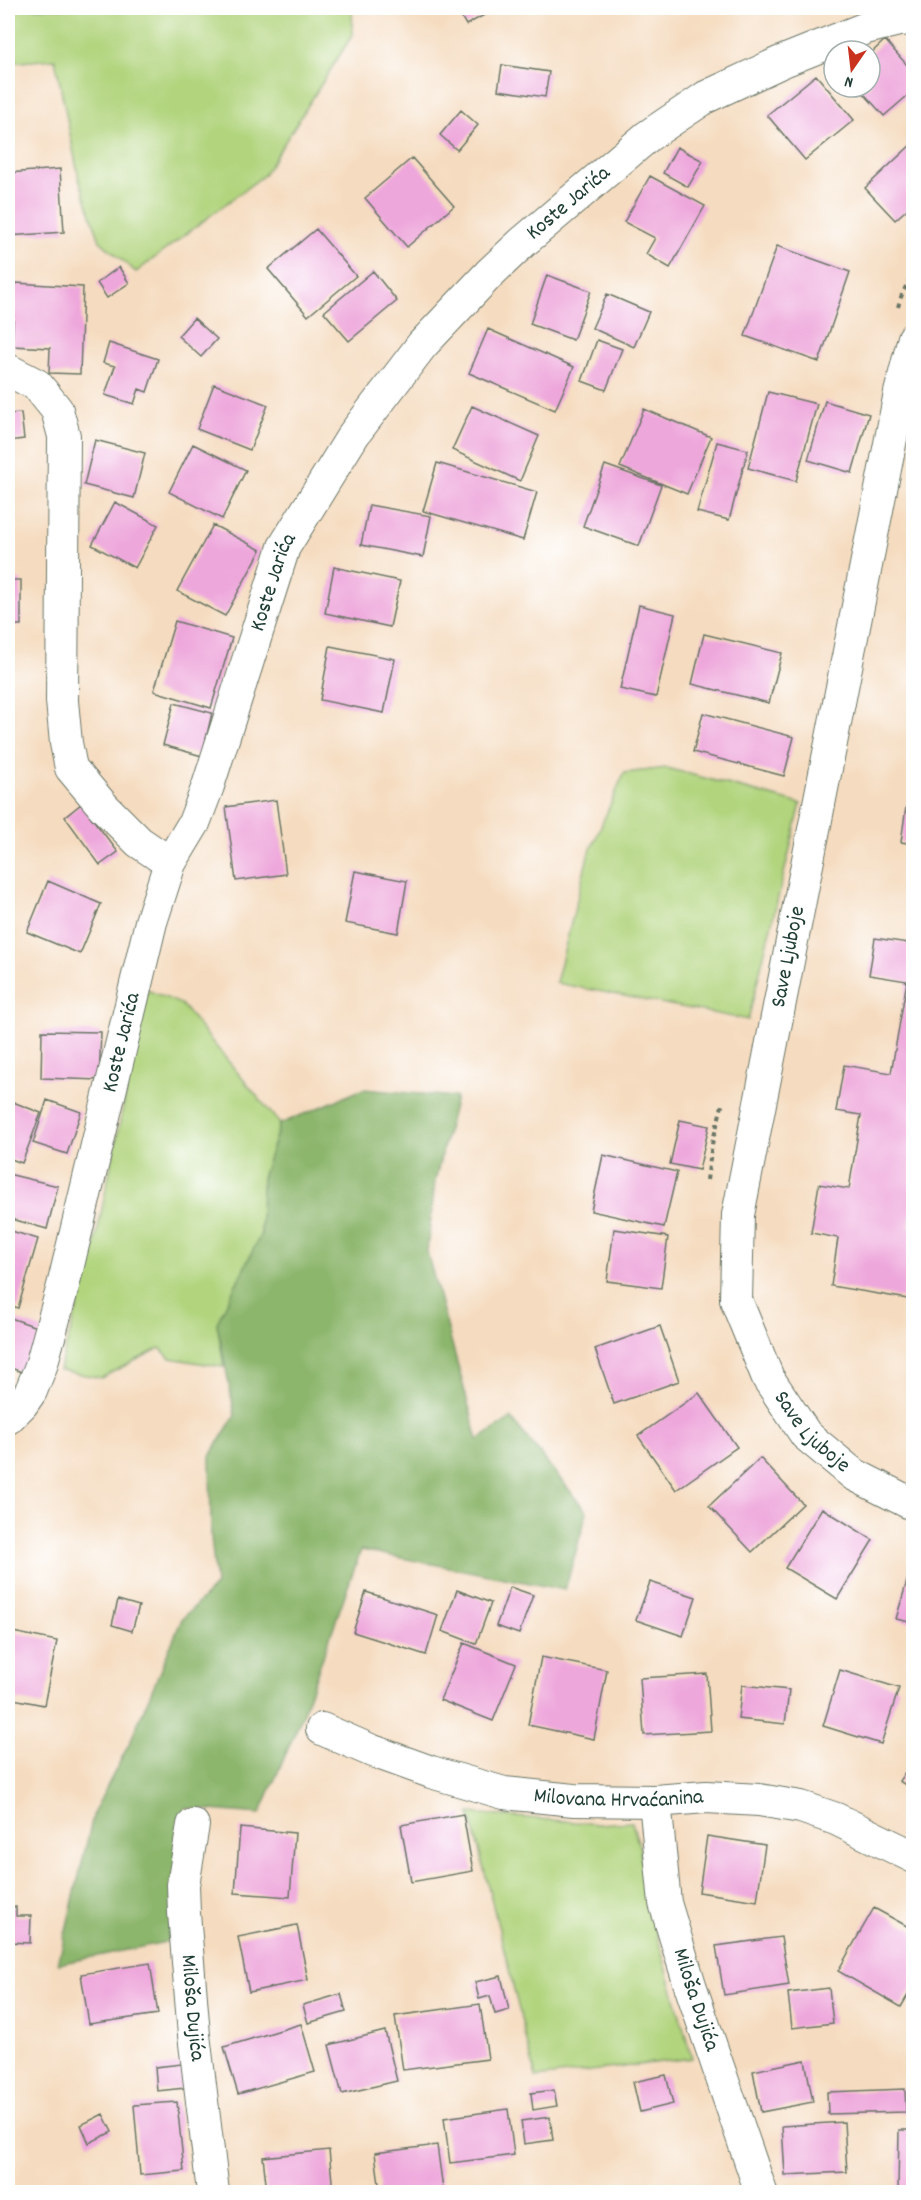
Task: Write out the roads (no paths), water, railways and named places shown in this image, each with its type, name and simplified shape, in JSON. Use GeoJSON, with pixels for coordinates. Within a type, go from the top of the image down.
{"type":"FeatureCollection","features":[{"type":"Feature","properties":{"kind":"street","name":"Koste Jarića"},"geometry":{"type":"LineString","coordinates":[[8,1418],[31,1391],[40,1366],[63,1286],[152,922],[170,863],[194,822],[208,786],[284,546],[354,434],[422,345],[490,273],[523,242],[648,136],[706,96],[781,62],[866,27],[914,19]]}},
{"type":"Feature","properties":{"kind":"street","name":"Save Ljuboje"},"geometry":{"type":"LineString","coordinates":[[914,338],[900,393],[738,1215],[735,1300],[768,1378],[806,1435],[853,1474],[914,1505]]}},
{"type":"Feature","properties":{"kind":"street"},"geometry":{"type":"LineString","coordinates":[[8,370],[37,385],[57,410],[64,436],[62,701],[71,768],[102,806],[139,842],[170,863]]}},
{"type":"Feature","properties":{"kind":"street","name":"Milovana Hrvaćanina"},"geometry":{"type":"LineString","coordinates":[[322,1729],[431,1773],[465,1784],[504,1792],[574,1800],[655,1801],[706,1797],[759,1800],[801,1807],[836,1819],[914,1857]]}},
{"type":"Feature","properties":{"kind":"street","name":"Miloša Dujića"},"geometry":{"type":"LineString","coordinates":[[655,1801],[665,1903],[690,1985],[762,2193]]}},
{"type":"Feature","properties":{"kind":"street","name":"Miloša Dujića"},"geometry":{"type":"LineString","coordinates":[[193,1825],[183,1885],[184,1913],[194,2035],[213,2193]]}}]}
